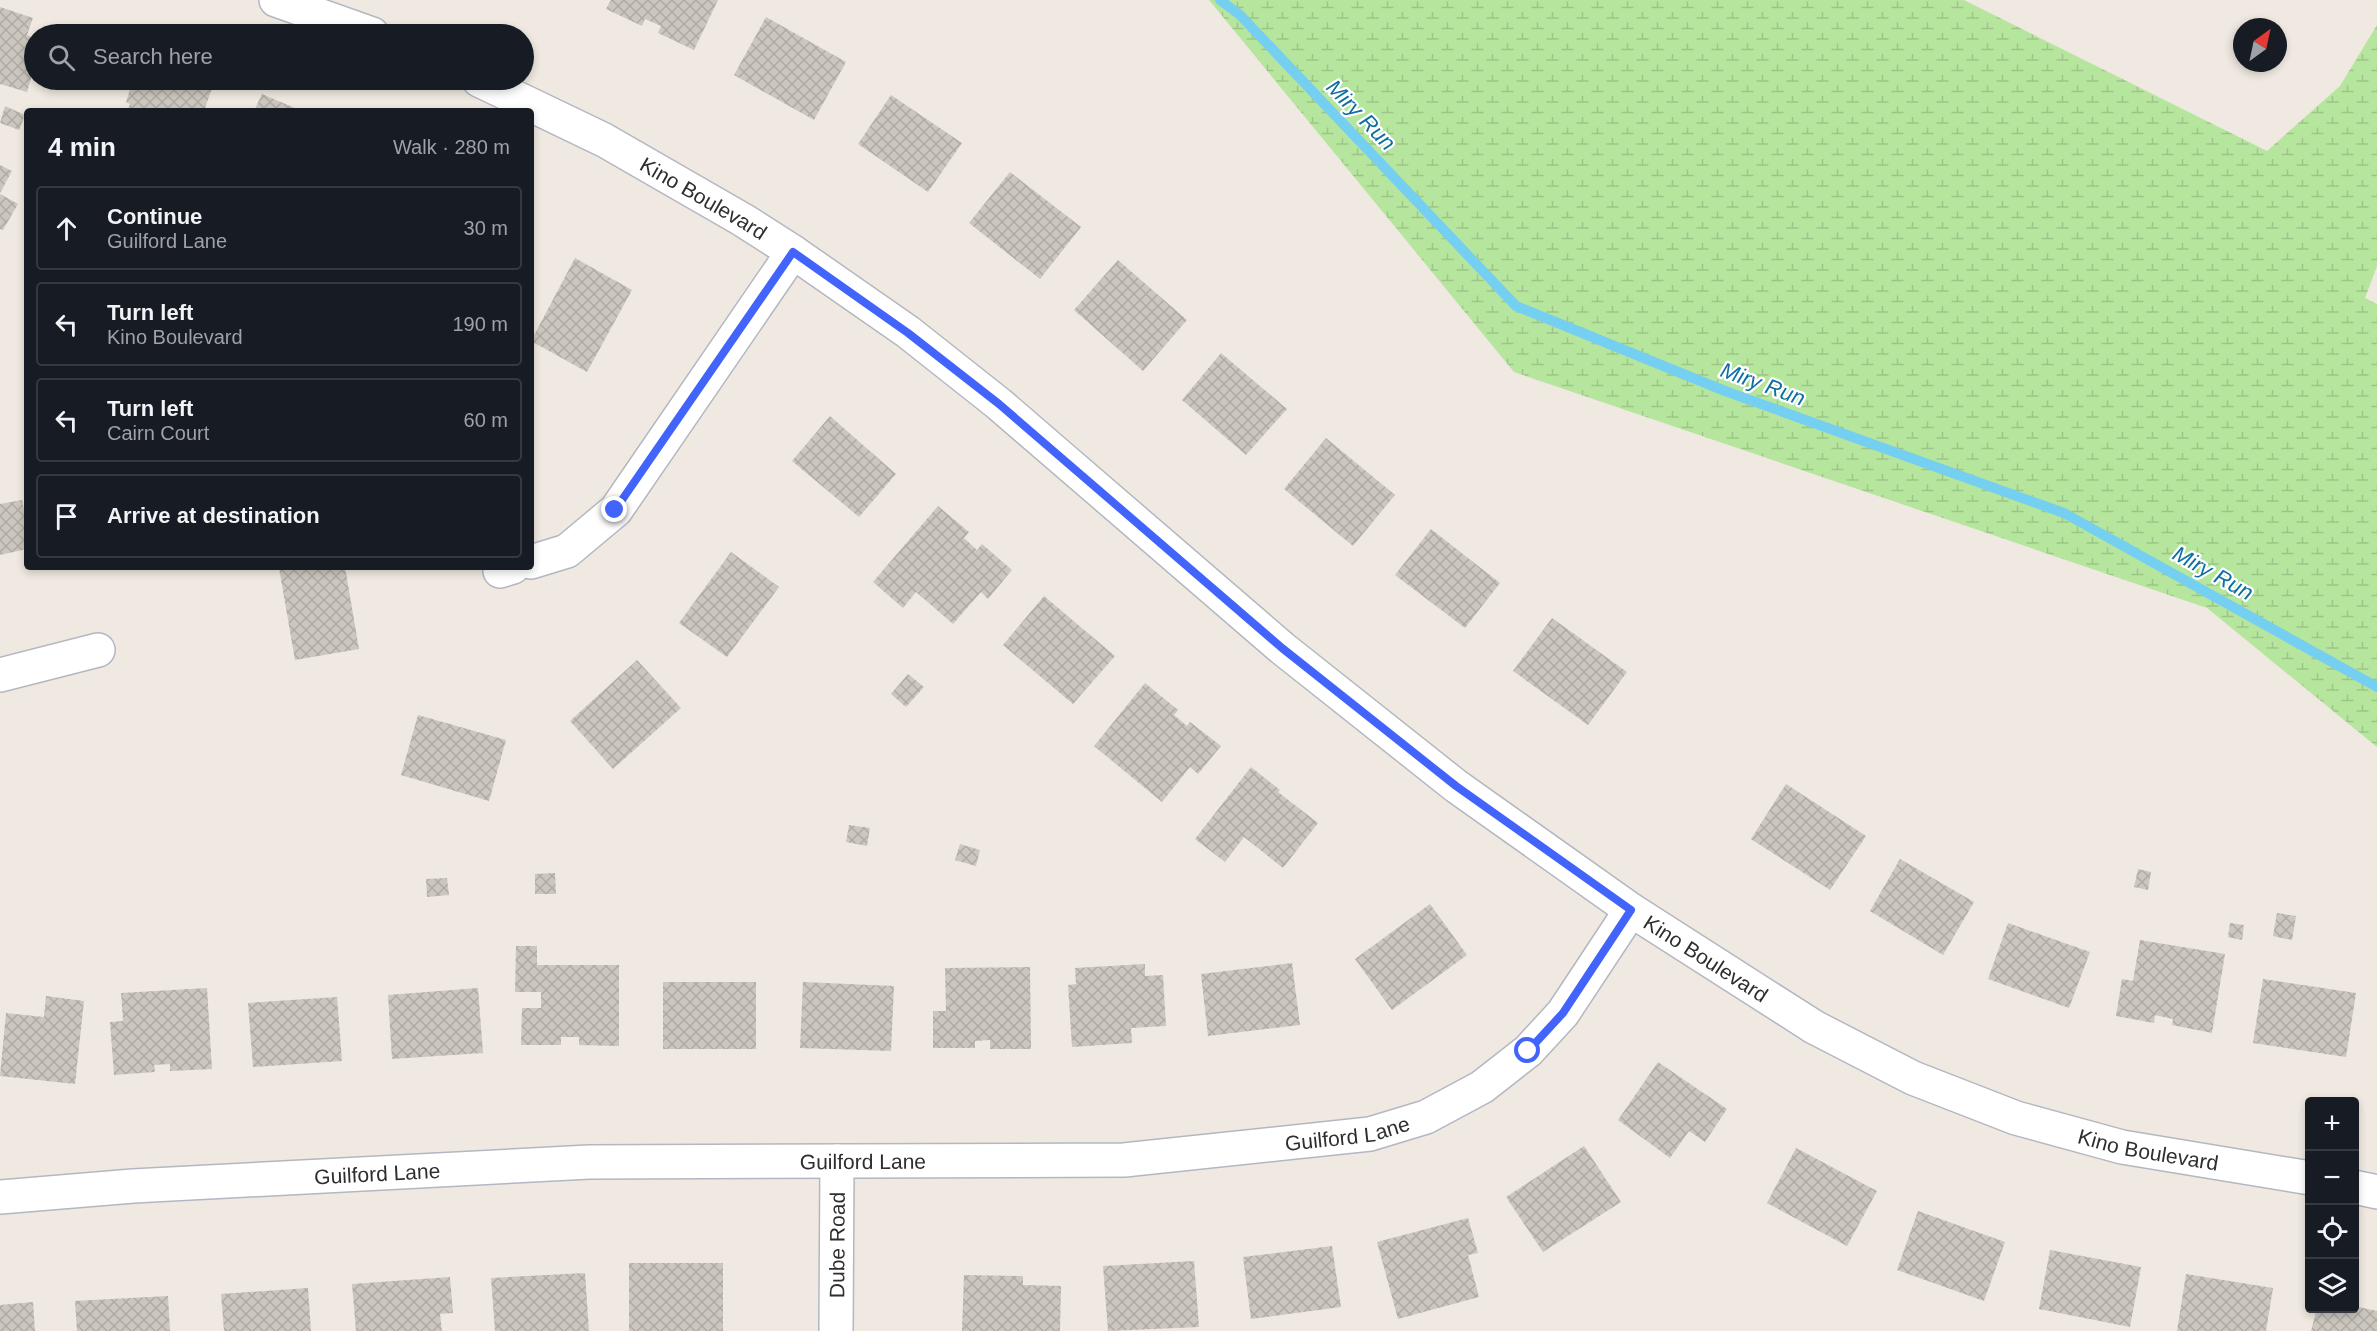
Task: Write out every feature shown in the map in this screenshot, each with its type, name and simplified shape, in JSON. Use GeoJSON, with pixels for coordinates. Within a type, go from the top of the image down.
{"type":"FeatureCollection","features":[{"type":"Feature","properties":{"kind":"street"},"geometry":{"type":"LineString","coordinates":[[276,0],[344,24]]}},
{"type":"Feature","properties":{"kind":"street","name":"Kino Boulevard"},"geometry":{"type":"LineString","coordinates":[[500,90],[604,140],[743,220],[793,252],[908,333],[999,404],[1282,648],[1456,786],[1631,910],[1814,1027],[1923,1082],[2016,1118],[2122,1147],[2305,1177]]}},
{"type":"Feature","properties":{"kind":"street"},"geometry":{"type":"LineString","coordinates":[[534,561],[567,551],[615,510],[793,252]]}},
{"type":"Feature","properties":{"kind":"street"},"geometry":{"type":"LineString","coordinates":[[0,675],[98,650]]}},
{"type":"Feature","properties":{"kind":"street","name":"Guilford Lane"},"geometry":{"type":"LineString","coordinates":[[0,1197],[145,1185],[590,1162],[1124,1160],[1370,1134],[1426,1117],[1482,1087],[1528,1051],[1563,1013],[1631,910]]}},
{"type":"Feature","properties":{"kind":"street","name":"Dube Road"},"geometry":{"type":"LineString","coordinates":[[836,1331],[837,1161]]}},
{"type":"Feature","properties":{"kind":"street"},"geometry":{"type":"LineString","coordinates":[[2359,1188],[2377,1192]]}},
{"type":"Feature","properties":{"kind":"green space"},"geometry":{"type":"Polygon","coordinates":[[[1209,0],[1964,0],[2267,151],[2340,86],[2377,25],[2377,266],[2365,298],[2377,304],[2377,747],[2207,608],[1514,372],[1209,0]]]}},
{"type":"Feature","properties":{"kind":"building"},"geometry":{"type":"Polygon","coordinates":[[[611,0],[718,0],[694,50],[658,33],[661,26],[645,19],[642,26],[606,9],[611,0]]]}},
{"type":"Feature","properties":{"kind":"building"},"geometry":{"type":"Polygon","coordinates":[[[0,7],[33,18],[31,24],[24,24],[24,90],[28,90],[27,92],[0,84],[0,7]]]}},
{"type":"Feature","properties":{"kind":"building"},"geometry":{"type":"Polygon","coordinates":[[[766,17],[846,62],[814,120],[734,75],[766,17]]]}},
{"type":"Feature","properties":{"kind":"building"},"geometry":{"type":"Polygon","coordinates":[[[130,90],[212,90],[205,108],[128,108],[130,104],[126,102],[130,90]]]}},
{"type":"Feature","properties":{"kind":"building"},"geometry":{"type":"Polygon","coordinates":[[[262,94],[295,108],[255,108],[262,94]]]}},
{"type":"Feature","properties":{"kind":"building"},"geometry":{"type":"Polygon","coordinates":[[[891,95],[962,143],[928,192],[858,144],[891,95]]]}},
{"type":"Feature","properties":{"kind":"building"},"geometry":{"type":"Polygon","coordinates":[[[5,106],[24,115],[19,130],[0,123],[5,106]]]}},
{"type":"Feature","properties":{"kind":"building"},"geometry":{"type":"Polygon","coordinates":[[[0,165],[12,171],[0,193],[0,165]]]}},
{"type":"Feature","properties":{"kind":"building"},"geometry":{"type":"Polygon","coordinates":[[[1010,172],[1081,227],[1040,279],[969,223],[1010,172]]]}},
{"type":"Feature","properties":{"kind":"building"},"geometry":{"type":"Polygon","coordinates":[[[0,194],[18,204],[3,230],[0,229],[0,194]]]}},
{"type":"Feature","properties":{"kind":"building"},"geometry":{"type":"Polygon","coordinates":[[[575,258],[632,290],[587,372],[534,343],[534,335],[575,258]]]}},
{"type":"Feature","properties":{"kind":"building"},"geometry":{"type":"Polygon","coordinates":[[[1118,260],[1187,320],[1143,371],[1074,310],[1118,260]]]}},
{"type":"Feature","properties":{"kind":"building"},"geometry":{"type":"Polygon","coordinates":[[[1221,353],[1287,409],[1246,455],[1182,400],[1221,353]]]}},
{"type":"Feature","properties":{"kind":"building"},"geometry":{"type":"Polygon","coordinates":[[[830,416],[896,474],[859,517],[792,461],[830,416]]]}},
{"type":"Feature","properties":{"kind":"building"},"geometry":{"type":"Polygon","coordinates":[[[1326,438],[1395,495],[1353,546],[1284,489],[1326,438]]]}},
{"type":"Feature","properties":{"kind":"building"},"geometry":{"type":"Polygon","coordinates":[[[22,500],[24,550],[0,555],[0,504],[22,500]]]}},
{"type":"Feature","properties":{"kind":"building"},"geometry":{"type":"Polygon","coordinates":[[[938,506],[969,532],[964,538],[977,550],[982,544],[1012,570],[988,599],[981,592],[953,624],[916,592],[903,608],[873,582],[938,506]]]}},
{"type":"Feature","properties":{"kind":"building"},"geometry":{"type":"Polygon","coordinates":[[[1431,529],[1500,583],[1465,628],[1395,575],[1431,529]]]}},
{"type":"Feature","properties":{"kind":"building"},"geometry":{"type":"Polygon","coordinates":[[[731,552],[779,587],[727,657],[679,623],[731,552]]]}},
{"type":"Feature","properties":{"kind":"building"},"geometry":{"type":"Polygon","coordinates":[[[279,570],[346,570],[359,649],[295,660],[279,570]]]}},
{"type":"Feature","properties":{"kind":"building"},"geometry":{"type":"Polygon","coordinates":[[[1044,596],[1115,656],[1073,704],[1003,645],[1044,596]]]}},
{"type":"Feature","properties":{"kind":"building"},"geometry":{"type":"Polygon","coordinates":[[[1552,618],[1627,672],[1588,725],[1513,671],[1552,618]]]}},
{"type":"Feature","properties":{"kind":"building"},"geometry":{"type":"Polygon","coordinates":[[[637,660],[681,708],[613,769],[570,721],[637,660]]]}},
{"type":"Feature","properties":{"kind":"building"},"geometry":{"type":"Polygon","coordinates":[[[908,674],[924,687],[906,707],[891,694],[908,674]]]}},
{"type":"Feature","properties":{"kind":"building"},"geometry":{"type":"Polygon","coordinates":[[[1145,683],[1178,710],[1174,715],[1187,726],[1190,722],[1221,746],[1198,774],[1190,767],[1162,802],[1094,746],[1145,683]]]}},
{"type":"Feature","properties":{"kind":"building"},"geometry":{"type":"Polygon","coordinates":[[[418,715],[506,740],[489,801],[401,775],[418,715]]]}},
{"type":"Feature","properties":{"kind":"building"},"geometry":{"type":"Polygon","coordinates":[[[1251,767],[1280,790],[1278,792],[1318,823],[1283,868],[1244,837],[1225,862],[1195,839],[1251,767]]]}},
{"type":"Feature","properties":{"kind":"building"},"geometry":{"type":"Polygon","coordinates":[[[1786,784],[1866,836],[1830,890],[1751,839],[1786,784]]]}},
{"type":"Feature","properties":{"kind":"building"},"geometry":{"type":"Polygon","coordinates":[[[849,825],[870,828],[867,846],[846,842],[849,825]]]}},
{"type":"Feature","properties":{"kind":"building"},"geometry":{"type":"Polygon","coordinates":[[[960,844],[980,850],[976,866],[955,860],[960,844]]]}},
{"type":"Feature","properties":{"kind":"building"},"geometry":{"type":"Polygon","coordinates":[[[1900,859],[1974,902],[1943,955],[1870,911],[1900,859]]]}},
{"type":"Feature","properties":{"kind":"building"},"geometry":{"type":"Polygon","coordinates":[[[2138,869],[2151,872],[2148,890],[2134,887],[2138,869]]]}},
{"type":"Feature","properties":{"kind":"building"},"geometry":{"type":"Polygon","coordinates":[[[555,873],[556,894],[535,894],[535,874],[555,873]]]}},
{"type":"Feature","properties":{"kind":"building"},"geometry":{"type":"Polygon","coordinates":[[[447,878],[449,895],[427,897],[426,879],[447,878]]]}},
{"type":"Feature","properties":{"kind":"building"},"geometry":{"type":"Polygon","coordinates":[[[1430,904],[1467,955],[1392,1010],[1355,959],[1430,904]]]}},
{"type":"Feature","properties":{"kind":"building"},"geometry":{"type":"Polygon","coordinates":[[[2277,913],[2296,916],[2292,940],[2273,936],[2277,913]]]}},
{"type":"Feature","properties":{"kind":"building"},"geometry":{"type":"Polygon","coordinates":[[[2008,923],[2090,952],[2069,1008],[1988,979],[2008,923]]]}},
{"type":"Feature","properties":{"kind":"building"},"geometry":{"type":"Polygon","coordinates":[[[2230,923],[2244,925],[2242,940],[2228,937],[2230,923]]]}},
{"type":"Feature","properties":{"kind":"building"},"geometry":{"type":"Polygon","coordinates":[[[2140,940],[2225,954],[2212,1033],[2172,1025],[2173,1019],[2155,1015],[2154,1023],[2116,1016],[2122,979],[2133,981],[2140,940]]]}},
{"type":"Feature","properties":{"kind":"building"},"geometry":{"type":"Polygon","coordinates":[[[516,946],[537,946],[537,965],[619,965],[619,1046],[579,1045],[579,1037],[561,1037],[561,1045],[521,1045],[522,1008],[541,1008],[541,992],[515,992],[516,946]]]}},
{"type":"Feature","properties":{"kind":"building"},"geometry":{"type":"Polygon","coordinates":[[[1292,963],[1300,1025],[1208,1036],[1201,974],[1292,963]]]}},
{"type":"Feature","properties":{"kind":"building"},"geometry":{"type":"Polygon","coordinates":[[[1145,964],[1145,976],[1163,975],[1166,1026],[1131,1028],[1132,1043],[1072,1047],[1068,985],[1076,984],[1075,968],[1145,964]]]}},
{"type":"Feature","properties":{"kind":"building"},"geometry":{"type":"Polygon","coordinates":[[[1030,967],[1031,1049],[990,1049],[990,1040],[975,1041],[975,1048],[933,1048],[933,1011],[946,1011],[945,968],[1030,967]]]}},
{"type":"Feature","properties":{"kind":"building"},"geometry":{"type":"Polygon","coordinates":[[[2263,979],[2356,993],[2346,1057],[2253,1043],[2263,979]]]}},
{"type":"Feature","properties":{"kind":"building"},"geometry":{"type":"Polygon","coordinates":[[[663,982],[756,982],[756,1049],[663,1049],[663,982]]]}},
{"type":"Feature","properties":{"kind":"building"},"geometry":{"type":"Polygon","coordinates":[[[803,982],[894,986],[891,1051],[800,1048],[803,982]]]}},
{"type":"Feature","properties":{"kind":"building"},"geometry":{"type":"Polygon","coordinates":[[[207,988],[212,1069],[170,1071],[170,1064],[154,1065],[155,1072],[114,1075],[110,1022],[123,1021],[121,993],[207,988]]]}},
{"type":"Feature","properties":{"kind":"building"},"geometry":{"type":"Polygon","coordinates":[[[478,988],[483,1053],[392,1059],[388,995],[478,988]]]}},
{"type":"Feature","properties":{"kind":"building"},"geometry":{"type":"Polygon","coordinates":[[[46,996],[84,1001],[75,1084],[0,1076],[6,1013],[44,1017],[46,996]]]}},
{"type":"Feature","properties":{"kind":"building"},"geometry":{"type":"Polygon","coordinates":[[[337,997],[342,1061],[253,1067],[248,1003],[337,997]]]}},
{"type":"Feature","properties":{"kind":"building"},"geometry":{"type":"Polygon","coordinates":[[[1658,1062],[1727,1109],[1705,1142],[1689,1131],[1670,1158],[1618,1120],[1658,1062]]]}},
{"type":"Feature","properties":{"kind":"building"},"geometry":{"type":"Polygon","coordinates":[[[1584,1146],[1621,1202],[1543,1252],[1506,1197],[1584,1146]]]}},
{"type":"Feature","properties":{"kind":"building"},"geometry":{"type":"Polygon","coordinates":[[[1796,1148],[1877,1191],[1847,1246],[1767,1203],[1796,1148]]]}},
{"type":"Feature","properties":{"kind":"building"},"geometry":{"type":"Polygon","coordinates":[[[1918,1211],[2005,1242],[1984,1301],[1897,1270],[1918,1211]]]}},
{"type":"Feature","properties":{"kind":"building"},"geometry":{"type":"Polygon","coordinates":[[[1468,1218],[1478,1253],[1468,1255],[1479,1297],[1398,1319],[1377,1242],[1468,1218]]]}},
{"type":"Feature","properties":{"kind":"building"},"geometry":{"type":"Polygon","coordinates":[[[1332,1246],[1341,1307],[1251,1319],[1243,1257],[1332,1246]]]}},
{"type":"Feature","properties":{"kind":"building"},"geometry":{"type":"Polygon","coordinates":[[[2050,1250],[2141,1267],[2130,1327],[2039,1309],[2050,1250]]]}},
{"type":"Feature","properties":{"kind":"building"},"geometry":{"type":"Polygon","coordinates":[[[1194,1261],[1199,1327],[1108,1331],[1103,1266],[1194,1261]]]}},
{"type":"Feature","properties":{"kind":"building"},"geometry":{"type":"Polygon","coordinates":[[[629,1263],[723,1263],[723,1331],[629,1331],[629,1263]]]}},
{"type":"Feature","properties":{"kind":"building"},"geometry":{"type":"Polygon","coordinates":[[[585,1273],[589,1331],[495,1331],[491,1278],[585,1273]]]}},
{"type":"Feature","properties":{"kind":"building"},"geometry":{"type":"Polygon","coordinates":[[[2186,1274],[2273,1288],[2266,1331],[2177,1331],[2186,1274]]]}},
{"type":"Feature","properties":{"kind":"building"},"geometry":{"type":"Polygon","coordinates":[[[964,1275],[1023,1276],[1023,1285],[1061,1286],[1060,1331],[962,1331],[964,1275]]]}},
{"type":"Feature","properties":{"kind":"building"},"geometry":{"type":"Polygon","coordinates":[[[450,1277],[453,1313],[440,1314],[442,1331],[356,1331],[352,1284],[450,1277]]]}},
{"type":"Feature","properties":{"kind":"building"},"geometry":{"type":"Polygon","coordinates":[[[308,1288],[311,1331],[224,1331],[221,1294],[308,1288]]]}},
{"type":"Feature","properties":{"kind":"building"},"geometry":{"type":"Polygon","coordinates":[[[168,1296],[170,1331],[77,1331],[75,1301],[168,1296]]]}},
{"type":"Feature","properties":{"kind":"building"},"geometry":{"type":"Polygon","coordinates":[[[33,1302],[35,1331],[0,1331],[0,1305],[33,1302]]]}},
{"type":"Feature","properties":{"kind":"building"},"geometry":{"type":"Polygon","coordinates":[[[2359,1307],[2377,1311],[2377,1331],[2311,1331],[2316,1313],[2359,1313],[2359,1307]]]}},
{"type":"Feature","properties":{"kind":"waterway","name":"Miry Run"},"geometry":{"type":"LineString","coordinates":[[1220,0],[1240,15],[1516,306],[1725,391],[2064,513],[2377,687]]}},
{"type":"Feature","properties":{"kind":"route"},"geometry":{"type":"LineString","coordinates":[[615,510],[793,252],[908,333],[999,404],[1282,648],[1456,786],[1631,910],[1563,1013],[1528,1051]]}}]}
